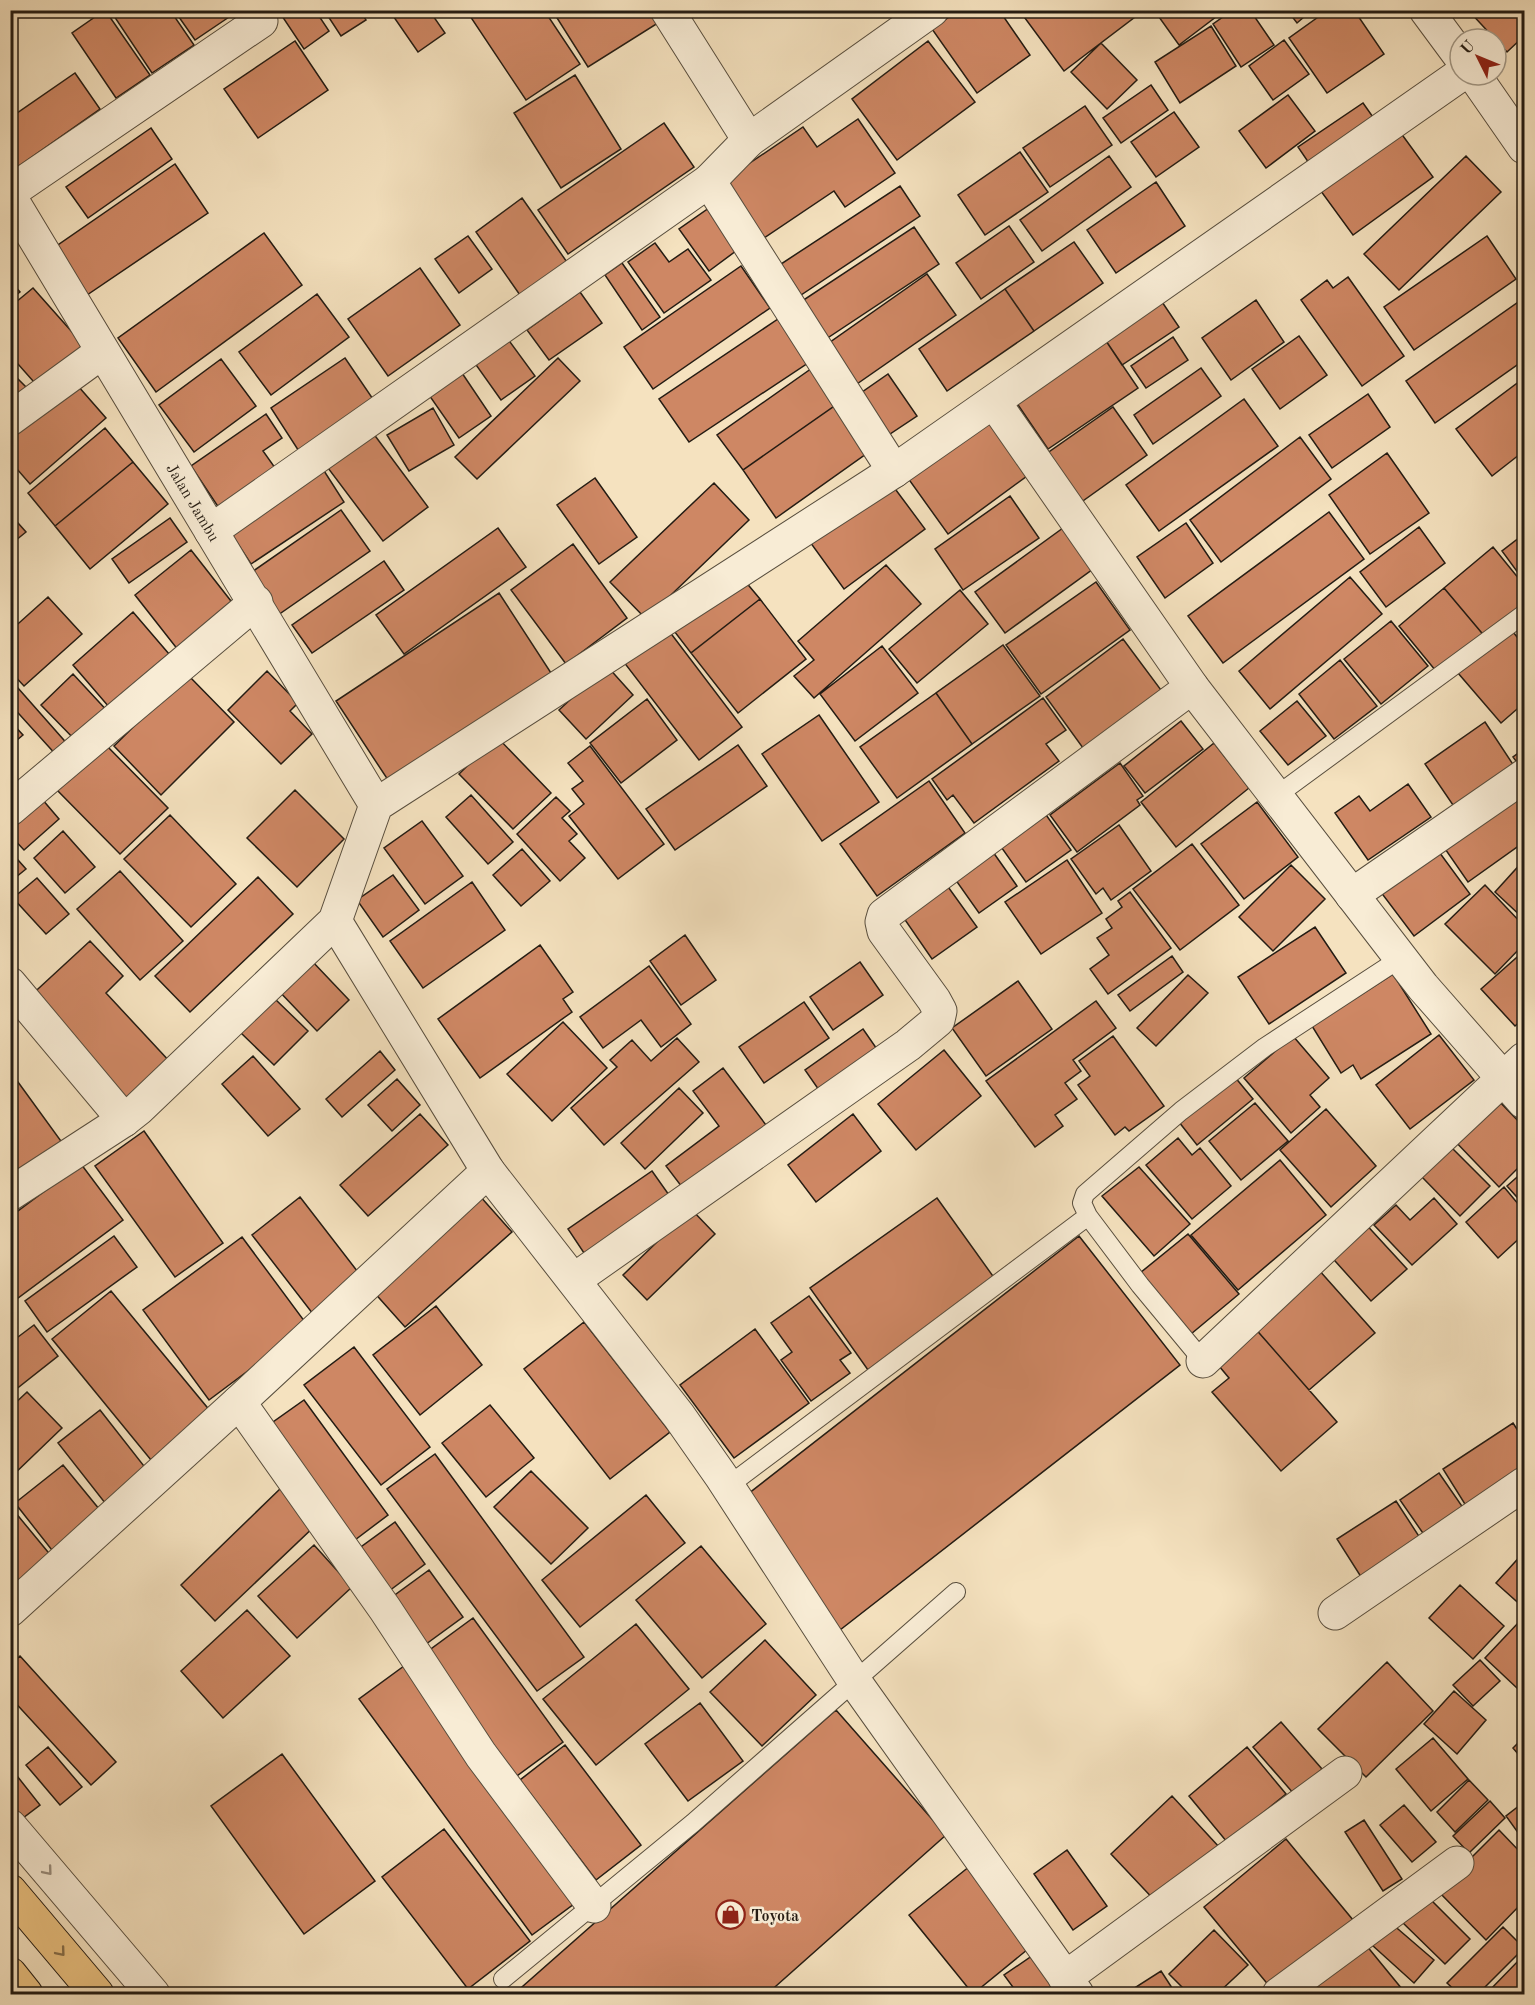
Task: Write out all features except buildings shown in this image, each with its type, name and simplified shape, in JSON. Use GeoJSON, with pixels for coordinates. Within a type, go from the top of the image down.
{"type":"FeatureCollection","features":[{"type":"Feature","properties":{"kind":"highway"},"geometry":{"type":"LineString","coordinates":[[10,1891],[97,1995]]}},
{"type":"Feature","properties":{"kind":"highway"},"geometry":{"type":"LineString","coordinates":[[10,1974],[26,1995]]}},
{"type":"Feature","properties":{"kind":"street"},"geometry":{"type":"LineString","coordinates":[[667,10],[749,140]]}},
{"type":"Feature","properties":{"kind":"street"},"geometry":{"type":"LineString","coordinates":[[211,531],[709,181],[749,140],[932,10]]}},
{"type":"Feature","properties":{"kind":"street"},"geometry":{"type":"LineString","coordinates":[[1426,10],[1448,40]]}},
{"type":"Feature","properties":{"kind":"street"},"geometry":{"type":"LineString","coordinates":[[10,192],[261,21]]}},
{"type":"Feature","properties":{"kind":"street"},"geometry":{"type":"LineString","coordinates":[[10,1194],[124,1120],[335,921],[376,805],[894,471],[1448,83]]}},
{"type":"Feature","properties":{"kind":"street"},"geometry":{"type":"LineString","coordinates":[[1482,87],[1524,147]]}},
{"type":"Feature","properties":{"kind":"street"},"geometry":{"type":"LineString","coordinates":[[709,181],[894,471]]}},
{"type":"Feature","properties":{"kind":"street","name":"Jalan Jambu"},"geometry":{"type":"LineString","coordinates":[[10,197],[71,296],[102,352],[256,602],[376,805]]}},
{"type":"Feature","properties":{"kind":"street"},"geometry":{"type":"LineString","coordinates":[[10,420],[102,352]]}},
{"type":"Feature","properties":{"kind":"street"},"geometry":{"type":"LineString","coordinates":[[994,402],[1192,687],[1423,987],[1514,1069],[1524,1102]]}},
{"type":"Feature","properties":{"kind":"street"},"geometry":{"type":"LineString","coordinates":[[10,809],[256,602]]}},
{"type":"Feature","properties":{"kind":"street"},"geometry":{"type":"LineString","coordinates":[[574,1280],[908,1045],[938,1020],[940,1011],[934,1000],[884,931],[882,922],[884,915],[1192,687]]}},
{"type":"Feature","properties":{"kind":"street"},"geometry":{"type":"LineString","coordinates":[[1352,895],[1524,776]]}},
{"type":"Feature","properties":{"kind":"street"},"geometry":{"type":"LineString","coordinates":[[335,921],[488,1171],[679,1416],[728,1486],[855,1682],[1071,1986],[1345,1773]]}},
{"type":"Feature","properties":{"kind":"street"},"geometry":{"type":"LineString","coordinates":[[10,984],[124,1120]]}},
{"type":"Feature","properties":{"kind":"street"},"geometry":{"type":"LineString","coordinates":[[1203,1361],[1514,1069]]}},
{"type":"Feature","properties":{"kind":"street"},"geometry":{"type":"LineString","coordinates":[[10,1610],[488,1171]]}},
{"type":"Feature","properties":{"kind":"street"},"geometry":{"type":"LineString","coordinates":[[239,1402],[385,1609],[481,1755],[594,1906]]}},
{"type":"Feature","properties":{"kind":"street"},"geometry":{"type":"LineString","coordinates":[[1335,1613],[1524,1484]]}},
{"type":"Feature","properties":{"kind":"street"},"geometry":{"type":"LineString","coordinates":[[10,1826],[153,1995]]}},
{"type":"Feature","properties":{"kind":"street"},"geometry":{"type":"LineString","coordinates":[[1280,1995],[1457,1863]]}},
{"type":"Feature","properties":{"kind":"lane"},"geometry":{"type":"LineString","coordinates":[[1276,796],[1524,614]]}},
{"type":"Feature","properties":{"kind":"lane"},"geometry":{"type":"LineString","coordinates":[[1203,1361],[1140,1286],[1088,1216],[1082,1203],[1085,1194],[1181,1111],[1265,1047],[1401,958]]}},
{"type":"Feature","properties":{"kind":"lane"},"geometry":{"type":"LineString","coordinates":[[728,1486],[1088,1216]]}},
{"type":"Feature","properties":{"kind":"lane"},"geometry":{"type":"LineString","coordinates":[[503,1979],[693,1823],[956,1592]]}},
{"type":"Feature","properties":{"kind":"place","name":"Toyota"},"geometry":{"type":"Point","coordinates":[730,1915]}}]}
